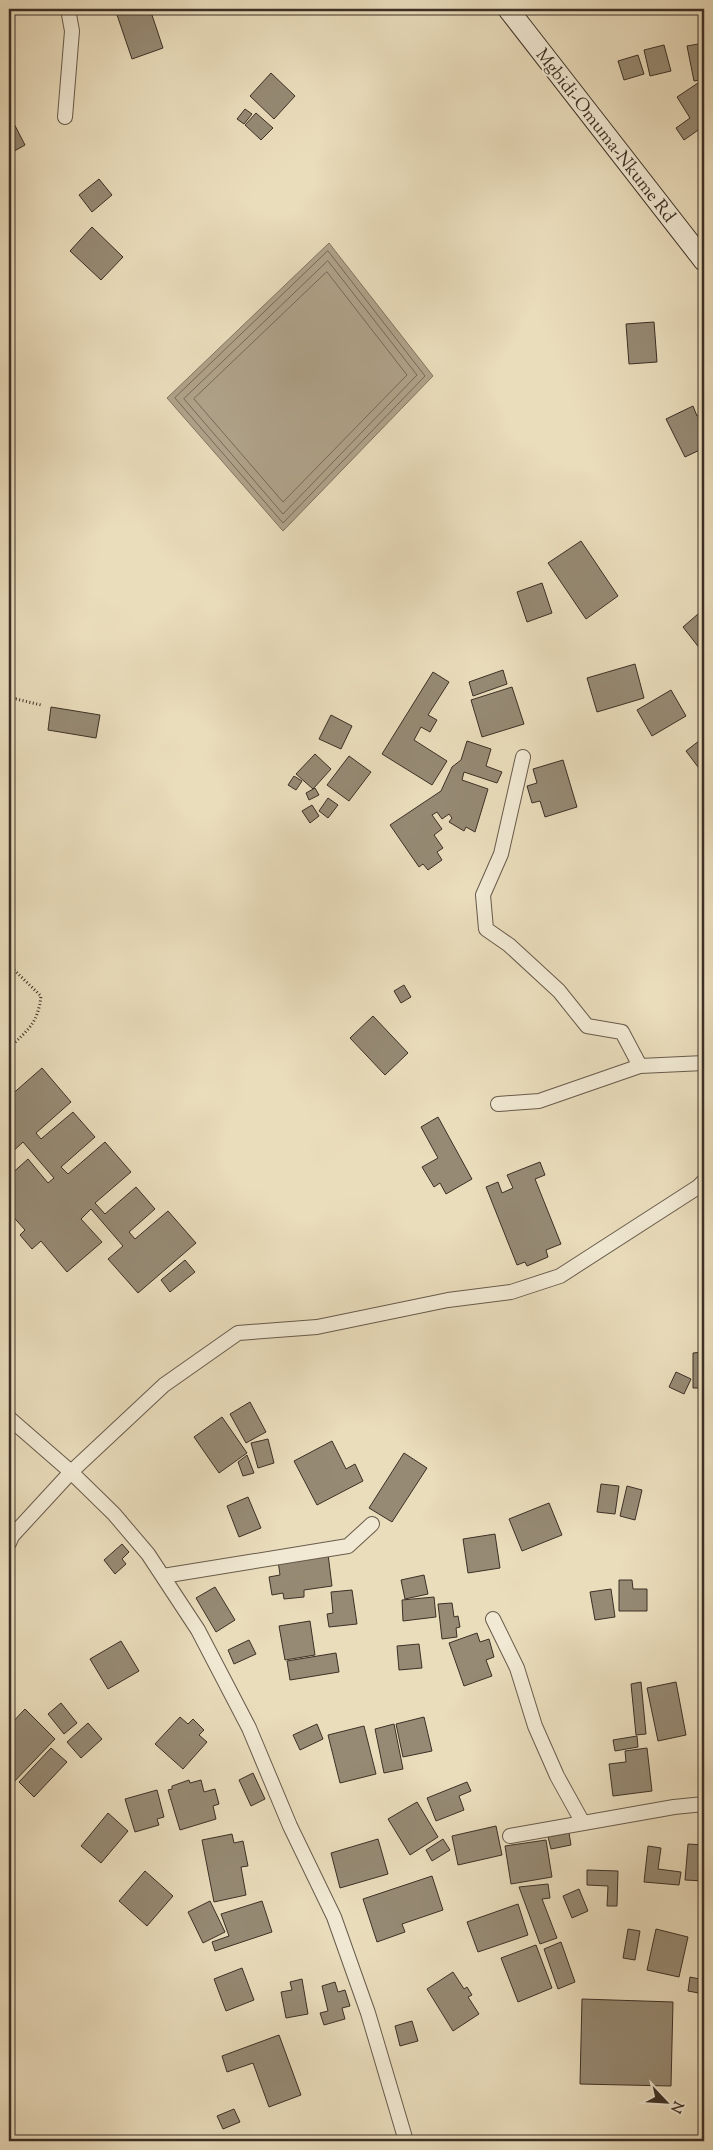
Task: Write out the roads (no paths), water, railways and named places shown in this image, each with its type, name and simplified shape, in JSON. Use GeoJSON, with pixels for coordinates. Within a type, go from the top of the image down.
{"type":"FeatureCollection","features":[{"type":"Feature","properties":{"kind":"street"},"geometry":{"type":"LineString","coordinates":[[65,117],[72,31],[68,9]]}},
{"type":"Feature","properties":{"kind":"street","name":"Mgbidi-Omuma-Nkume Rd"},"geometry":{"type":"LineString","coordinates":[[508,9],[704,261]]}},
{"type":"Feature","properties":{"kind":"street"},"geometry":{"type":"LineString","coordinates":[[523,757],[501,854],[483,895],[486,929],[509,945],[559,991],[587,1026],[622,1032],[640,1066]]}},
{"type":"Feature","properties":{"kind":"street"},"geometry":{"type":"LineString","coordinates":[[498,1104],[539,1101],[640,1066],[704,1063]]}},
{"type":"Feature","properties":{"kind":"street"},"geometry":{"type":"LineString","coordinates":[[9,1543],[12,1536],[71,1472],[164,1385],[238,1333],[317,1327],[448,1300],[511,1292],[560,1276],[698,1187],[704,1181]]}},
{"type":"Feature","properties":{"kind":"street"},"geometry":{"type":"LineString","coordinates":[[9,1418],[71,1472],[114,1514],[148,1554],[198,1630],[249,1728],[290,1826],[334,1917],[368,2013],[406,2141]]}},
{"type":"Feature","properties":{"kind":"street"},"geometry":{"type":"LineString","coordinates":[[163,1576],[348,1546],[372,1524]]}},
{"type":"Feature","properties":{"kind":"street"},"geometry":{"type":"LineString","coordinates":[[493,1619],[517,1668],[542,1743],[557,1776],[583,1823]]}},
{"type":"Feature","properties":{"kind":"street"},"geometry":{"type":"LineString","coordinates":[[510,1836],[674,1807],[704,1804]]}},
{"type":"Feature","properties":{"kind":"water"},"geometry":{"type":"Polygon","coordinates":[[[329,243],[433,376],[283,531],[167,398],[329,243]]]}}]}
